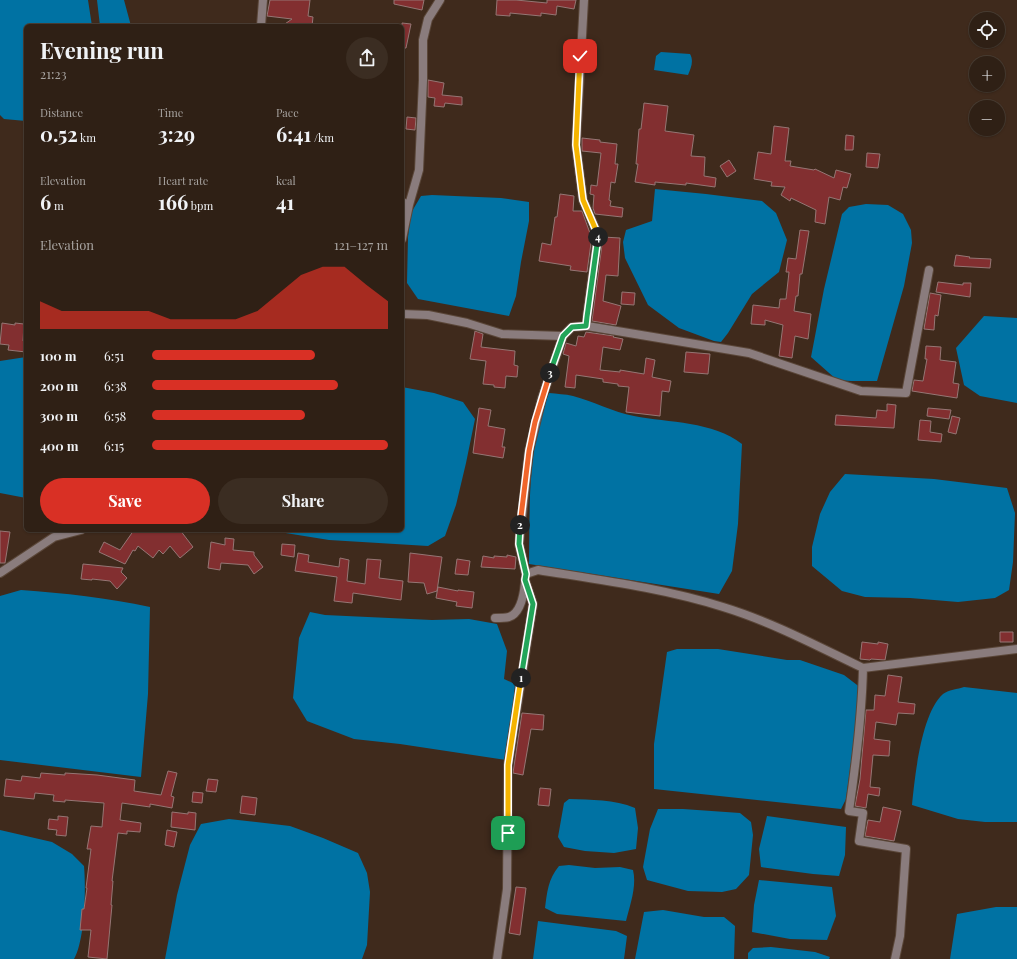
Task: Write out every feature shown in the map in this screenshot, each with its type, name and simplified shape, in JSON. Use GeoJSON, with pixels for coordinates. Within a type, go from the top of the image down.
{"type":"FeatureCollection","features":[{"type":"Feature","properties":{"kind":"street"},"geometry":{"type":"LineString","coordinates":[[261,24],[263,0]]}},
{"type":"Feature","properties":{"kind":"street"},"geometry":{"type":"LineString","coordinates":[[404,216],[405,204],[419,170],[424,73],[423,40],[428,19],[440,0]]}},
{"type":"Feature","properties":{"kind":"street"},"geometry":{"type":"LineString","coordinates":[[584,0],[576,145],[583,200],[598,235],[586,326]]}},
{"type":"Feature","properties":{"kind":"street"},"geometry":{"type":"LineString","coordinates":[[497,959],[507,889],[508,765],[533,604],[525,577],[519,544],[529,451],[542,398],[563,336],[572,327],[586,326],[690,342],[749,353],[861,391],[906,393],[929,270]]}},
{"type":"Feature","properties":{"kind":"street"},"geometry":{"type":"LineString","coordinates":[[404,314],[428,315],[467,323],[502,334],[563,336]]}},
{"type":"Feature","properties":{"kind":"street"},"geometry":{"type":"LineString","coordinates":[[0,573],[54,537],[73,532]]}},
{"type":"Feature","properties":{"kind":"street"},"geometry":{"type":"LineString","coordinates":[[525,577],[538,570],[630,584],[723,607],[775,626],[863,668],[1017,649]]}},
{"type":"Feature","properties":{"kind":"street"},"geometry":{"type":"LineString","coordinates":[[495,618],[510,617],[518,609],[524,590],[525,577]]}},
{"type":"Feature","properties":{"kind":"street"},"geometry":{"type":"LineString","coordinates":[[863,668],[861,708],[849,811],[863,813],[859,841],[906,848],[900,936],[895,959]]}},
{"type":"Feature","properties":{"kind":"water"},"geometry":{"type":"Polygon","coordinates":[[[0,0],[88,0],[92,24],[24,24],[24,121],[4,119],[0,115],[0,0]]]}},
{"type":"Feature","properties":{"kind":"water"},"geometry":{"type":"Polygon","coordinates":[[[97,0],[124,0],[130,24],[100,24],[97,0]]]}},
{"type":"Feature","properties":{"kind":"water"},"geometry":{"type":"Polygon","coordinates":[[[661,52],[690,54],[692,62],[688,75],[654,70],[656,56],[661,52]]]}},
{"type":"Feature","properties":{"kind":"water"},"geometry":{"type":"Polygon","coordinates":[[[655,189],[762,201],[776,213],[787,240],[779,272],[752,294],[721,342],[714,341],[679,328],[648,305],[625,258],[623,242],[626,230],[652,221],[655,189]]]}},
{"type":"Feature","properties":{"kind":"water"},"geometry":{"type":"Polygon","coordinates":[[[432,195],[501,198],[529,202],[529,221],[516,296],[509,316],[418,299],[407,283],[408,237],[411,213],[421,196],[432,195]]]}},
{"type":"Feature","properties":{"kind":"water"},"geometry":{"type":"Polygon","coordinates":[[[866,204],[888,205],[903,214],[911,230],[912,243],[904,286],[877,381],[837,380],[811,357],[824,289],[842,214],[849,207],[866,204]]]}},
{"type":"Feature","properties":{"kind":"water"},"geometry":{"type":"Polygon","coordinates":[[[984,316],[1017,318],[1017,403],[980,396],[964,385],[956,348],[984,316]]]}},
{"type":"Feature","properties":{"kind":"water"},"geometry":{"type":"Polygon","coordinates":[[[24,357],[24,498],[0,493],[0,361],[24,357]]]}},
{"type":"Feature","properties":{"kind":"water"},"geometry":{"type":"Polygon","coordinates":[[[404,387],[434,393],[463,402],[475,419],[456,505],[445,536],[428,546],[329,540],[279,532],[404,532],[404,387]]]}},
{"type":"Feature","properties":{"kind":"water"},"geometry":{"type":"Polygon","coordinates":[[[549,393],[573,396],[634,416],[704,427],[730,436],[742,444],[738,524],[732,571],[719,594],[529,564],[530,499],[533,456],[542,414],[549,393]]]}},
{"type":"Feature","properties":{"kind":"water"},"geometry":{"type":"Polygon","coordinates":[[[845,474],[934,479],[1007,488],[1015,513],[1013,562],[1009,590],[995,598],[958,602],[910,598],[865,597],[842,591],[812,566],[812,547],[820,514],[830,492],[845,474]]]}},
{"type":"Feature","properties":{"kind":"water"},"geometry":{"type":"Polygon","coordinates":[[[21,590],[86,596],[150,607],[148,694],[141,777],[0,760],[0,596],[21,590]]]}},
{"type":"Feature","properties":{"kind":"water"},"geometry":{"type":"Polygon","coordinates":[[[310,612],[325,615],[432,620],[469,619],[497,624],[507,651],[504,679],[515,684],[506,760],[400,744],[354,739],[307,721],[293,698],[299,638],[310,612]]]}},
{"type":"Feature","properties":{"kind":"water"},"geometry":{"type":"Polygon","coordinates":[[[677,649],[718,649],[787,660],[800,660],[844,675],[861,688],[846,799],[841,809],[654,789],[654,744],[667,652],[677,649]]]}},
{"type":"Feature","properties":{"kind":"water"},"geometry":{"type":"Polygon","coordinates":[[[964,687],[1017,693],[1017,822],[985,822],[958,819],[912,805],[920,746],[929,716],[935,703],[943,694],[964,687]]]}},
{"type":"Feature","properties":{"kind":"water"},"geometry":{"type":"Polygon","coordinates":[[[569,799],[611,801],[635,808],[638,828],[636,849],[614,853],[585,851],[564,847],[558,837],[564,803],[569,799]]]}},
{"type":"Feature","properties":{"kind":"water"},"geometry":{"type":"Polygon","coordinates":[[[658,809],[683,809],[740,813],[751,822],[753,835],[749,875],[736,889],[722,892],[688,891],[647,880],[643,867],[650,829],[658,809]]]}},
{"type":"Feature","properties":{"kind":"water"},"geometry":{"type":"Polygon","coordinates":[[[767,816],[846,827],[845,855],[839,876],[761,867],[759,849],[767,816]]]}},
{"type":"Feature","properties":{"kind":"water"},"geometry":{"type":"Polygon","coordinates":[[[229,819],[290,826],[358,853],[367,873],[370,892],[367,945],[362,959],[165,959],[177,895],[190,845],[201,824],[229,819]]]}},
{"type":"Feature","properties":{"kind":"water"},"geometry":{"type":"Polygon","coordinates":[[[0,830],[52,842],[72,854],[84,866],[85,901],[83,927],[78,950],[74,959],[0,959],[0,830]]]}},
{"type":"Feature","properties":{"kind":"water"},"geometry":{"type":"Polygon","coordinates":[[[569,865],[595,868],[620,867],[633,870],[634,889],[626,921],[557,914],[545,908],[546,897],[552,876],[559,866],[569,865]]]}},
{"type":"Feature","properties":{"kind":"water"},"geometry":{"type":"Polygon","coordinates":[[[759,880],[832,887],[836,916],[827,940],[790,939],[752,932],[754,905],[759,880]]]}},
{"type":"Feature","properties":{"kind":"water"},"geometry":{"type":"Polygon","coordinates":[[[996,907],[1017,907],[1017,959],[950,959],[957,914],[996,907]]]}},
{"type":"Feature","properties":{"kind":"water"},"geometry":{"type":"Polygon","coordinates":[[[663,910],[704,917],[724,917],[735,926],[734,959],[635,959],[644,912],[663,910]]]}},
{"type":"Feature","properties":{"kind":"water"},"geometry":{"type":"Polygon","coordinates":[[[538,921],[616,931],[627,936],[624,959],[533,959],[538,921]]]}},
{"type":"Feature","properties":{"kind":"water"},"geometry":{"type":"Polygon","coordinates":[[[771,947],[815,952],[830,957],[829,959],[748,959],[748,953],[753,948],[771,947]]]}},
{"type":"Feature","properties":{"kind":"building"},"geometry":{"type":"Polygon","coordinates":[[[270,0],[310,0],[308,16],[313,17],[312,24],[285,24],[292,19],[267,16],[270,0]]]}},
{"type":"Feature","properties":{"kind":"building"},"geometry":{"type":"Polygon","coordinates":[[[394,0],[424,0],[422,10],[394,4],[394,0]]]}},
{"type":"Feature","properties":{"kind":"building"},"geometry":{"type":"Polygon","coordinates":[[[497,0],[547,3],[547,0],[576,0],[574,9],[557,6],[556,15],[541,13],[541,16],[510,13],[510,16],[496,15],[497,0]]]}},
{"type":"Feature","properties":{"kind":"building"},"geometry":{"type":"Polygon","coordinates":[[[402,23],[411,24],[406,48],[404,48],[404,24],[402,23]]]}},
{"type":"Feature","properties":{"kind":"building"},"geometry":{"type":"Polygon","coordinates":[[[428,80],[444,83],[442,95],[462,97],[462,105],[445,103],[444,107],[434,106],[435,98],[428,97],[428,80]]]}},
{"type":"Feature","properties":{"kind":"building"},"geometry":{"type":"Polygon","coordinates":[[[644,103],[668,106],[665,131],[694,135],[691,156],[705,157],[704,176],[716,178],[715,187],[686,183],[686,185],[655,182],[655,185],[635,182],[638,164],[636,164],[639,129],[641,129],[644,103]]]}},
{"type":"Feature","properties":{"kind":"building"},"geometry":{"type":"Polygon","coordinates":[[[407,117],[416,118],[415,130],[406,129],[407,117]]]}},
{"type":"Feature","properties":{"kind":"building"},"geometry":{"type":"Polygon","coordinates":[[[774,126],[789,128],[785,161],[791,161],[790,166],[815,169],[834,178],[836,170],[851,174],[847,188],[843,187],[840,200],[829,197],[825,224],[815,222],[816,210],[791,198],[790,201],[781,195],[785,187],[771,186],[772,182],[754,179],[758,152],[771,154],[774,126]]]}},
{"type":"Feature","properties":{"kind":"building"},"geometry":{"type":"Polygon","coordinates":[[[846,135],[854,136],[853,150],[845,150],[846,135]]]}},
{"type":"Feature","properties":{"kind":"building"},"geometry":{"type":"Polygon","coordinates":[[[582,138],[617,144],[615,164],[618,164],[615,183],[611,182],[609,200],[611,201],[610,206],[623,208],[622,217],[595,214],[593,208],[594,195],[590,194],[591,185],[597,186],[601,153],[582,151],[582,138]]]}},
{"type":"Feature","properties":{"kind":"building"},"geometry":{"type":"Polygon","coordinates":[[[867,153],[880,154],[878,168],[866,167],[867,153]]]}},
{"type":"Feature","properties":{"kind":"building"},"geometry":{"type":"Polygon","coordinates":[[[729,160],[736,171],[727,177],[720,166],[729,160]]]}},
{"type":"Feature","properties":{"kind":"building"},"geometry":{"type":"Polygon","coordinates":[[[560,194],[574,196],[573,211],[582,211],[592,236],[587,272],[570,270],[571,266],[539,261],[542,243],[551,245],[560,194]]]}},
{"type":"Feature","properties":{"kind":"building"},"geometry":{"type":"Polygon","coordinates":[[[800,230],[809,231],[794,311],[811,314],[808,339],[795,336],[792,358],[779,356],[783,325],[765,320],[765,325],[751,324],[753,305],[779,308],[780,299],[786,299],[789,272],[786,272],[788,258],[796,259],[800,230]]]}},
{"type":"Feature","properties":{"kind":"building"},"geometry":{"type":"Polygon","coordinates":[[[603,237],[620,238],[618,276],[606,275],[603,301],[621,306],[616,325],[592,321],[603,237]]]}},
{"type":"Feature","properties":{"kind":"building"},"geometry":{"type":"Polygon","coordinates":[[[956,255],[970,257],[969,258],[991,259],[990,268],[954,266],[956,255]]]}},
{"type":"Feature","properties":{"kind":"building"},"geometry":{"type":"Polygon","coordinates":[[[938,282],[963,285],[963,283],[971,283],[970,297],[936,292],[938,282]]]}},
{"type":"Feature","properties":{"kind":"building"},"geometry":{"type":"Polygon","coordinates":[[[622,292],[635,293],[634,305],[621,304],[622,292]]]}},
{"type":"Feature","properties":{"kind":"building"},"geometry":{"type":"Polygon","coordinates":[[[930,293],[941,295],[938,316],[935,315],[934,330],[924,329],[930,293]]]}},
{"type":"Feature","properties":{"kind":"building"},"geometry":{"type":"Polygon","coordinates":[[[2,323],[15,325],[15,323],[24,324],[24,352],[8,350],[9,345],[0,344],[2,323]]]}},
{"type":"Feature","properties":{"kind":"building"},"geometry":{"type":"Polygon","coordinates":[[[475,331],[483,334],[481,347],[515,351],[514,365],[518,366],[517,377],[506,376],[505,388],[483,384],[486,361],[470,359],[475,331]]]}},
{"type":"Feature","properties":{"kind":"building"},"geometry":{"type":"Polygon","coordinates":[[[586,332],[614,336],[613,337],[623,339],[620,350],[603,347],[600,370],[620,372],[620,370],[644,374],[646,358],[655,360],[652,377],[671,381],[669,392],[662,391],[660,416],[626,412],[629,387],[603,382],[603,379],[576,375],[575,388],[565,387],[569,356],[563,354],[566,343],[576,346],[578,336],[584,337],[586,332]]]}},
{"type":"Feature","properties":{"kind":"building"},"geometry":{"type":"Polygon","coordinates":[[[926,346],[941,347],[940,360],[956,362],[953,383],[959,384],[957,398],[912,391],[914,380],[923,381],[927,359],[925,359],[926,346]]]}},
{"type":"Feature","properties":{"kind":"building"},"geometry":{"type":"Polygon","coordinates":[[[686,352],[710,354],[708,374],[684,372],[686,352]]]}},
{"type":"Feature","properties":{"kind":"building"},"geometry":{"type":"Polygon","coordinates":[[[887,404],[896,405],[894,428],[835,425],[836,415],[876,418],[877,410],[887,411],[887,404]]]}},
{"type":"Feature","properties":{"kind":"building"},"geometry":{"type":"Polygon","coordinates":[[[479,408],[491,410],[488,426],[505,429],[502,447],[505,447],[503,458],[473,453],[479,408]]]}},
{"type":"Feature","properties":{"kind":"building"},"geometry":{"type":"Polygon","coordinates":[[[928,408],[951,410],[949,419],[927,416],[928,408]]]}},
{"type":"Feature","properties":{"kind":"building"},"geometry":{"type":"Polygon","coordinates":[[[952,416],[960,418],[956,434],[948,432],[952,416]]]}},
{"type":"Feature","properties":{"kind":"building"},"geometry":{"type":"Polygon","coordinates":[[[920,420],[931,421],[930,432],[942,434],[941,442],[918,440],[920,420]]]}},
{"type":"Feature","properties":{"kind":"building"},"geometry":{"type":"Polygon","coordinates":[[[0,531],[10,532],[5,563],[0,563],[0,531]]]}},
{"type":"Feature","properties":{"kind":"building"},"geometry":{"type":"Polygon","coordinates":[[[133,532],[182,532],[193,547],[180,558],[170,546],[163,554],[159,550],[153,558],[138,546],[135,551],[133,550],[125,564],[99,552],[104,542],[120,550],[133,532]]]}},
{"type":"Feature","properties":{"kind":"building"},"geometry":{"type":"Polygon","coordinates":[[[225,538],[234,539],[233,550],[254,552],[254,555],[263,567],[254,574],[248,565],[221,563],[220,570],[208,568],[211,542],[225,545],[225,538]]]}},
{"type":"Feature","properties":{"kind":"building"},"geometry":{"type":"Polygon","coordinates":[[[282,544],[295,545],[294,557],[281,555],[282,544]]]}},
{"type":"Feature","properties":{"kind":"building"},"geometry":{"type":"Polygon","coordinates":[[[298,553],[309,555],[308,562],[339,567],[340,558],[349,560],[347,581],[365,584],[367,559],[381,560],[379,578],[403,581],[401,600],[353,593],[352,603],[334,601],[337,577],[295,571],[298,553]]]}},
{"type":"Feature","properties":{"kind":"building"},"geometry":{"type":"Polygon","coordinates":[[[410,553],[442,557],[437,591],[427,594],[424,583],[408,582],[410,553]]]}},
{"type":"Feature","properties":{"kind":"building"},"geometry":{"type":"Polygon","coordinates":[[[507,555],[516,557],[515,569],[481,567],[483,556],[494,558],[494,556],[507,557],[507,555]]]}},
{"type":"Feature","properties":{"kind":"building"},"geometry":{"type":"Polygon","coordinates":[[[457,559],[470,561],[468,575],[455,574],[457,559]]]}},
{"type":"Feature","properties":{"kind":"building"},"geometry":{"type":"Polygon","coordinates":[[[83,564],[123,568],[121,572],[127,578],[117,589],[110,581],[81,579],[83,564]]]}},
{"type":"Feature","properties":{"kind":"building"},"geometry":{"type":"Polygon","coordinates":[[[438,587],[458,591],[474,592],[472,608],[456,606],[457,602],[436,598],[438,587]]]}},
{"type":"Feature","properties":{"kind":"building"},"geometry":{"type":"Polygon","coordinates":[[[1000,632],[1013,632],[1013,642],[1000,642],[1000,632]]]}},
{"type":"Feature","properties":{"kind":"building"},"geometry":{"type":"Polygon","coordinates":[[[862,642],[878,644],[878,642],[888,644],[885,660],[860,659],[862,642]]]}},
{"type":"Feature","properties":{"kind":"building"},"geometry":{"type":"Polygon","coordinates":[[[888,675],[902,677],[898,702],[915,704],[914,714],[898,713],[896,725],[876,722],[874,739],[890,741],[889,756],[873,755],[870,787],[880,788],[879,796],[868,794],[866,808],[855,806],[860,779],[866,710],[874,710],[875,695],[885,696],[888,675]]]}},
{"type":"Feature","properties":{"kind":"building"},"geometry":{"type":"Polygon","coordinates":[[[522,713],[544,715],[543,730],[531,729],[523,775],[513,773],[522,713]]]}},
{"type":"Feature","properties":{"kind":"building"},"geometry":{"type":"Polygon","coordinates":[[[168,771],[177,773],[171,796],[174,797],[172,808],[150,804],[150,807],[122,803],[120,820],[141,823],[140,832],[127,831],[127,834],[118,833],[112,881],[112,905],[107,959],[88,957],[91,930],[80,930],[82,909],[84,909],[87,888],[91,849],[87,849],[91,826],[102,827],[104,803],[65,800],[65,802],[53,801],[54,795],[35,793],[34,799],[4,796],[6,779],[21,781],[22,776],[40,778],[41,773],[97,775],[135,780],[134,791],[161,795],[168,771]]]}},
{"type":"Feature","properties":{"kind":"building"},"geometry":{"type":"Polygon","coordinates":[[[208,779],[218,780],[216,792],[206,791],[208,779]]]}},
{"type":"Feature","properties":{"kind":"building"},"geometry":{"type":"Polygon","coordinates":[[[540,788],[551,789],[549,806],[538,805],[540,788]]]}},
{"type":"Feature","properties":{"kind":"building"},"geometry":{"type":"Polygon","coordinates":[[[193,792],[203,793],[202,803],[192,802],[193,792]]]}},
{"type":"Feature","properties":{"kind":"building"},"geometry":{"type":"Polygon","coordinates":[[[242,796],[257,798],[255,815],[240,813],[242,796]]]}},
{"type":"Feature","properties":{"kind":"building"},"geometry":{"type":"Polygon","coordinates":[[[883,807],[901,811],[894,841],[865,836],[868,820],[880,822],[883,807]]]}},
{"type":"Feature","properties":{"kind":"building"},"geometry":{"type":"Polygon","coordinates":[[[172,812],[188,814],[188,812],[196,813],[195,830],[171,827],[172,812]]]}},
{"type":"Feature","properties":{"kind":"building"},"geometry":{"type":"Polygon","coordinates":[[[58,816],[68,817],[66,836],[56,835],[57,830],[48,829],[49,819],[58,820],[58,816]]]}},
{"type":"Feature","properties":{"kind":"building"},"geometry":{"type":"Polygon","coordinates":[[[167,830],[177,832],[174,847],[165,845],[167,830]]]}},
{"type":"Feature","properties":{"kind":"building"},"geometry":{"type":"Polygon","coordinates":[[[516,887],[526,888],[520,935],[509,933],[516,887]]]}},
{"type":"Feature","properties":{"kind":"route"},"geometry":{"type":"LineString","coordinates":[[508,833],[508,765],[533,604],[525,580],[526,574],[519,544],[529,451],[542,398],[563,336],[572,327],[586,326],[598,235],[583,200],[576,145],[580,56]]}}]}
